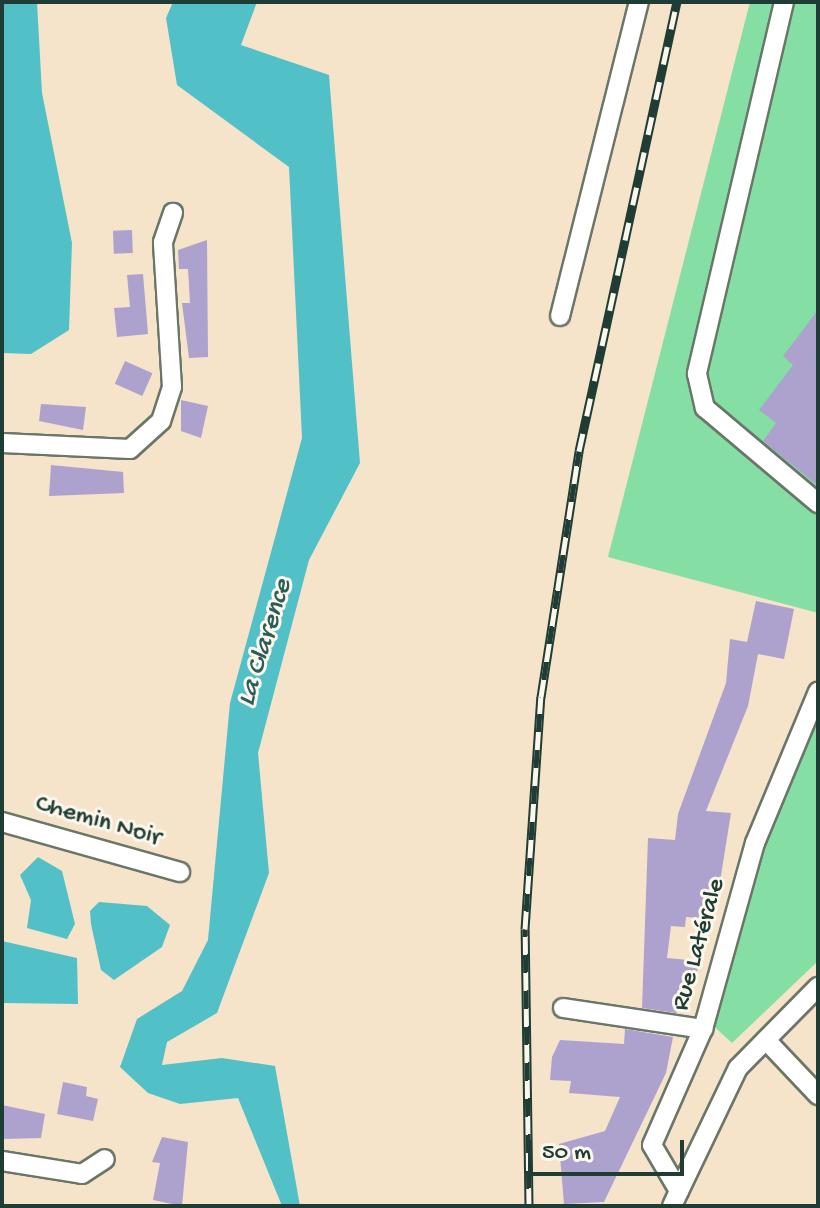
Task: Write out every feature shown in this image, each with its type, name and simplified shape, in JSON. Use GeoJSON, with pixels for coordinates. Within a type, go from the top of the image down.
{"type":"FeatureCollection","features":[{"type":"Feature","properties":{"kind":"street"},"geometry":{"type":"LineString","coordinates":[[560,316],[639,2]]}},
{"type":"Feature","properties":{"kind":"street"},"geometry":{"type":"LineString","coordinates":[[784,2],[697,374],[705,408],[818,503]]}},
{"type":"Feature","properties":{"kind":"street"},"geometry":{"type":"LineString","coordinates":[[2,443],[130,449],[161,421],[172,387],[163,242],[173,213]]}},
{"type":"Feature","properties":{"kind":"street","name":"Rue Latérale"},"geometry":{"type":"LineString","coordinates":[[675,1198],[652,1145],[703,1029],[755,843],[818,692]]}},
{"type":"Feature","properties":{"kind":"street","name":"Chemin Noir"},"geometry":{"type":"LineString","coordinates":[[2,822],[180,872]]}},
{"type":"Feature","properties":{"kind":"street"},"geometry":{"type":"LineString","coordinates":[[675,1198],[738,1068],[818,987]]}},
{"type":"Feature","properties":{"kind":"street"},"geometry":{"type":"LineString","coordinates":[[563,1008],[703,1029]]}},
{"type":"Feature","properties":{"kind":"street"},"geometry":{"type":"LineString","coordinates":[[766,1040],[818,1095]]}},
{"type":"Feature","properties":{"kind":"street"},"geometry":{"type":"LineString","coordinates":[[2,1161],[82,1174],[105,1159]]}},
{"type":"Feature","properties":{"kind":"green space"},"geometry":{"type":"Polygon","coordinates":[[[750,2],[818,2],[818,613],[608,557],[750,2]]]}},
{"type":"Feature","properties":{"kind":"green space"},"geometry":{"type":"Polygon","coordinates":[[[818,698],[818,961],[732,1043],[706,1019],[747,844],[818,698]]]}},
{"type":"Feature","properties":{"kind":"water"},"geometry":{"type":"Polygon","coordinates":[[[2,2],[37,2],[42,93],[72,243],[69,330],[31,354],[2,353],[2,2]]]}},
{"type":"Feature","properties":{"kind":"water","name":"La Clarence"},"geometry":{"type":"Polygon","coordinates":[[[173,2],[257,2],[241,45],[329,75],[360,463],[309,560],[258,753],[269,873],[217,1013],[167,1042],[162,1065],[222,1058],[275,1066],[300,1206],[282,1206],[238,1098],[180,1104],[148,1093],[120,1067],[137,1019],[182,991],[208,940],[230,703],[302,438],[289,167],[177,85],[166,18],[173,2]]]}},
{"type":"Feature","properties":{"kind":"water"},"geometry":{"type":"Polygon","coordinates":[[[38,857],[62,871],[75,924],[67,939],[27,928],[31,900],[20,875],[38,857]]]}},
{"type":"Feature","properties":{"kind":"water"},"geometry":{"type":"Polygon","coordinates":[[[99,902],[147,906],[170,925],[162,947],[114,980],[101,970],[91,924],[90,911],[99,902]]]}},
{"type":"Feature","properties":{"kind":"water"},"geometry":{"type":"Polygon","coordinates":[[[2,941],[77,958],[78,1004],[2,1003],[2,941]]]}},
{"type":"Feature","properties":{"kind":"building"},"geometry":{"type":"Polygon","coordinates":[[[132,230],[133,253],[114,254],[113,231],[132,230]]]}},
{"type":"Feature","properties":{"kind":"building"},"geometry":{"type":"Polygon","coordinates":[[[207,240],[208,357],[189,358],[182,303],[190,303],[188,269],[179,269],[178,250],[207,240]]]}},
{"type":"Feature","properties":{"kind":"building"},"geometry":{"type":"Polygon","coordinates":[[[143,274],[148,334],[117,337],[114,308],[130,307],[127,275],[143,274]]]}},
{"type":"Feature","properties":{"kind":"building"},"geometry":{"type":"Polygon","coordinates":[[[818,310],[818,486],[763,441],[776,423],[759,410],[793,365],[783,356],[818,310]]]}},
{"type":"Feature","properties":{"kind":"building"},"geometry":{"type":"Polygon","coordinates":[[[125,361],[152,373],[142,396],[115,384],[125,361]]]}},
{"type":"Feature","properties":{"kind":"building"},"geometry":{"type":"Polygon","coordinates":[[[181,400],[208,406],[201,438],[181,431],[181,400]]]}},
{"type":"Feature","properties":{"kind":"building"},"geometry":{"type":"Polygon","coordinates":[[[41,404],[86,407],[83,430],[39,421],[41,404]]]}},
{"type":"Feature","properties":{"kind":"building"},"geometry":{"type":"Polygon","coordinates":[[[51,465],[123,472],[124,493],[49,496],[51,465]]]}},
{"type":"Feature","properties":{"kind":"building"},"geometry":{"type":"Polygon","coordinates":[[[756,601],[794,609],[784,659],[758,654],[748,706],[706,811],[731,813],[714,919],[686,917],[685,927],[671,926],[667,958],[699,961],[696,979],[685,978],[682,1007],[676,1013],[642,1008],[648,838],[675,840],[678,814],[726,683],[730,639],[747,642],[756,601]]]}},
{"type":"Feature","properties":{"kind":"building"},"geometry":{"type":"Polygon","coordinates":[[[625,1029],[673,1037],[666,1073],[604,1202],[564,1204],[559,1144],[605,1131],[620,1097],[569,1093],[571,1081],[550,1080],[552,1057],[560,1040],[624,1044],[625,1029]]]}},
{"type":"Feature","properties":{"kind":"building"},"geometry":{"type":"Polygon","coordinates":[[[63,1082],[87,1087],[86,1096],[98,1099],[93,1121],[57,1114],[63,1082]]]}},
{"type":"Feature","properties":{"kind":"building"},"geometry":{"type":"Polygon","coordinates":[[[2,1105],[45,1114],[41,1138],[2,1139],[2,1105]]]}},
{"type":"Feature","properties":{"kind":"building"},"geometry":{"type":"Polygon","coordinates":[[[162,1137],[188,1142],[182,1206],[153,1200],[160,1163],[152,1162],[162,1137]]]}},
{"type":"Feature","properties":{"kind":"railway"},"geometry":{"type":"LineString","coordinates":[[529,1206],[525,929],[541,697],[579,451],[677,2]]}}]}
